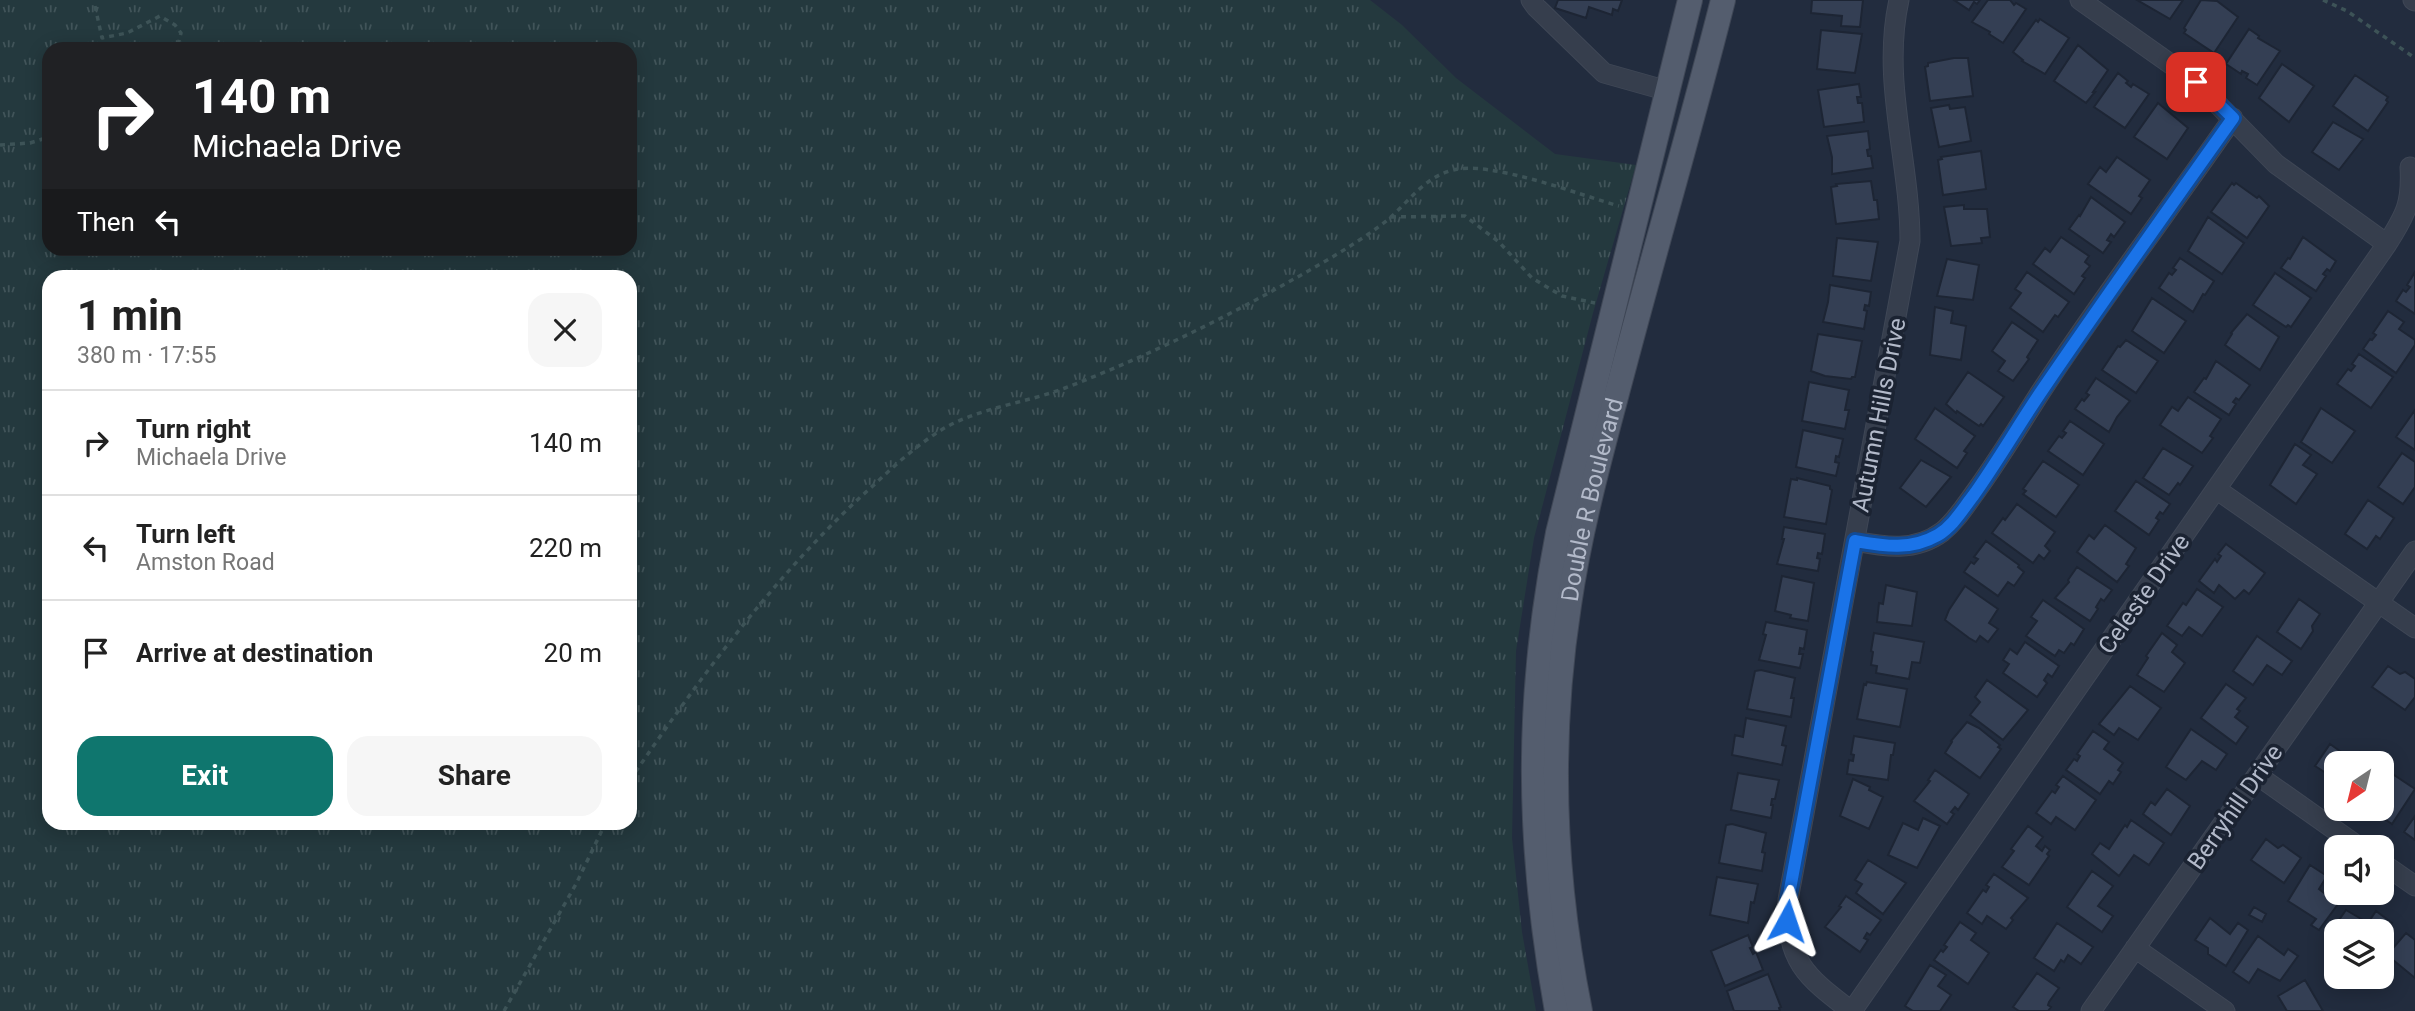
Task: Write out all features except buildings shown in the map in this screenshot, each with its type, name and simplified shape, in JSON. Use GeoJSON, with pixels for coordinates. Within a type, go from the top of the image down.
{"type":"FeatureCollection","features":[{"type":"Feature","properties":{"kind":"main road","name":"Double R Boulevard"},"geometry":{"type":"LineString","coordinates":[[1558,1011],[1545,939],[1534,821],[1535,704],[1543,616],[1558,533],[1690,0]]}},
{"type":"Feature","properties":{"kind":"main road","name":"Double R Boulevard"},"geometry":{"type":"LineString","coordinates":[[1580,1011],[1559,873],[1555,784],[1558,697],[1569,606],[1599,461],[1723,0]]}},
{"type":"Feature","properties":{"kind":"street"},"geometry":{"type":"LineString","coordinates":[[1531,0],[1604,73],[1668,90]]}},
{"type":"Feature","properties":{"kind":"street","name":"Autumn Hills Drive"},"geometry":{"type":"LineString","coordinates":[[1852,1011],[1807,976],[1791,942],[1787,921],[1788,900],[1910,241],[1910,208],[1892,57],[1894,22],[1899,0]]}},
{"type":"Feature","properties":{"kind":"street"},"geometry":{"type":"LineString","coordinates":[[2080,0],[2196,82],[2276,164],[2387,244]]}},
{"type":"Feature","properties":{"kind":"street"},"geometry":{"type":"LineString","coordinates":[[1855,541],[1885,547],[1903,547],[1921,543],[1940,534],[1954,521],[1995,465],[2041,391],[2233,118]]}},
{"type":"Feature","properties":{"kind":"street","name":"Celeste Drive"},"geometry":{"type":"LineString","coordinates":[[1852,1011],[2387,244],[2406,214],[2411,189],[2410,167]]}},
{"type":"Feature","properties":{"kind":"street"},"geometry":{"type":"LineString","coordinates":[[2216,489],[2415,628]]}},
{"type":"Feature","properties":{"kind":"street","name":"Berryhill Drive"},"geometry":{"type":"LineString","coordinates":[[2091,1011],[2415,551]]}},
{"type":"Feature","properties":{"kind":"street"},"geometry":{"type":"LineString","coordinates":[[2257,775],[2342,835]]}},
{"type":"Feature","properties":{"kind":"street"},"geometry":{"type":"LineString","coordinates":[[2394,871],[2415,886]]}},
{"type":"Feature","properties":{"kind":"street"},"geometry":{"type":"LineString","coordinates":[[2135,948],[2225,1011]]}},
{"type":"Feature","properties":{"kind":"path"},"geometry":{"type":"LineString","coordinates":[[2323,0],[2347,11],[2415,58]]}},
{"type":"Feature","properties":{"kind":"path"},"geometry":{"type":"LineString","coordinates":[[95,6],[102,38],[127,33],[160,16],[175,25],[181,33],[179,42]]}},
{"type":"Feature","properties":{"kind":"path"},"geometry":{"type":"LineString","coordinates":[[0,145],[30,143],[42,139]]}},
{"type":"Feature","properties":{"kind":"path"},"geometry":{"type":"LineString","coordinates":[[637,770],[749,619],[835,519],[900,461],[938,432],[974,414],[1016,404],[1075,384],[1220,319],[1382,224],[1429,179],[1452,170],[1469,167],[1503,172],[1621,207]]}},
{"type":"Feature","properties":{"kind":"path"},"geometry":{"type":"LineString","coordinates":[[1389,217],[1465,216],[1499,242],[1532,278],[1562,296],[1598,304]]}},
{"type":"Feature","properties":{"kind":"path"},"geometry":{"type":"LineString","coordinates":[[505,1011],[576,884],[602,830]]}},
{"type":"Feature","properties":{"kind":"green space"},"geometry":{"type":"Polygon","coordinates":[[[0,0],[1370,0],[1402,25],[1456,78],[1555,154],[1636,165],[1593,313],[1534,538],[1516,651],[1512,838],[1522,932],[1536,1011],[0,1011],[0,0]]]}},
{"type":"Feature","properties":{"kind":"route"},"geometry":{"type":"LineString","coordinates":[[1787,921],[1788,900],[1855,541],[1885,547],[1903,547],[1921,543],[1940,534],[1954,521],[1995,465],[2041,391],[2233,118],[2196,82]]}}]}
